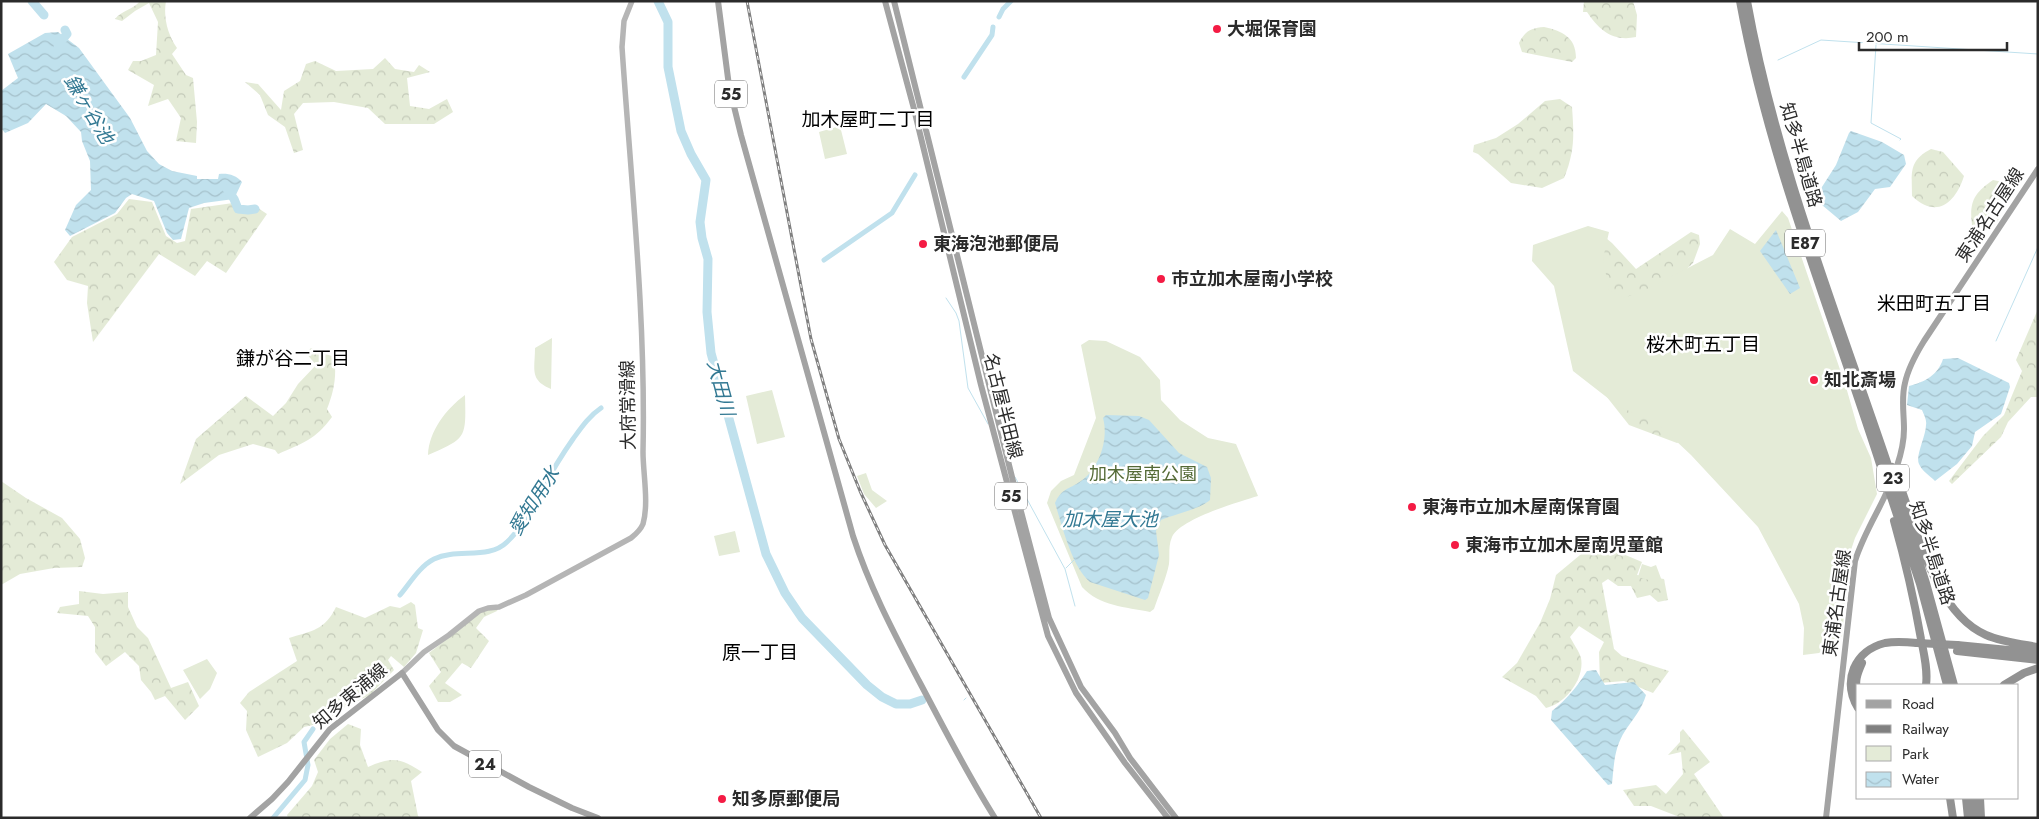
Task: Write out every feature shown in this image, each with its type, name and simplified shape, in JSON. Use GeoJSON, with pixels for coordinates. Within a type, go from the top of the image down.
{"type":"FeatureCollection","features":[{"type":"Feature","properties":{"kind":"highway","name":"知多半島道路"},"geometry":{"type":"LineString","coordinates":[[1740,1],[1755,75],[1782,171],[1928,610],[1947,684]]}},
{"type":"Feature","properties":{"kind":"highway","name":"知多半島道路"},"geometry":{"type":"LineString","coordinates":[[1747,1],[1762,74],[1788,169],[1878,437],[1897,485],[1942,635],[1954,684]]}},
{"type":"Feature","properties":{"kind":"highway"},"geometry":{"type":"LineString","coordinates":[[1897,485],[1939,587],[1956,613],[1969,625],[1985,635],[2038,647]]}},
{"type":"Feature","properties":{"kind":"highway"},"geometry":{"type":"LineString","coordinates":[[1892,500],[1893,517],[1915,605],[1927,678],[1926,684]]}},
{"type":"Feature","properties":{"kind":"highway"},"geometry":{"type":"LineString","coordinates":[[1856,704],[1851,694],[1850,682],[1852,671],[1862,656],[1883,644],[1899,641],[1918,645]]}},
{"type":"Feature","properties":{"kind":"highway"},"geometry":{"type":"LineString","coordinates":[[1856,684],[1856,676],[1862,662],[1869,655],[1890,646],[1918,645],[2038,653]]}},
{"type":"Feature","properties":{"kind":"highway"},"geometry":{"type":"LineString","coordinates":[[1957,648],[2038,660]]}},
{"type":"Feature","properties":{"kind":"highway"},"geometry":{"type":"LineString","coordinates":[[2006,684],[2024,672],[2038,668]]}},
{"type":"Feature","properties":{"kind":"highway"},"geometry":{"type":"LineString","coordinates":[[1950,799],[1953,818]]}},
{"type":"Feature","properties":{"kind":"highway"},"geometry":{"type":"LineString","coordinates":[[1966,799],[1968,818]]}},
{"type":"Feature","properties":{"kind":"highway"},"geometry":{"type":"LineString","coordinates":[[1973,799],[1975,818]]}},
{"type":"Feature","properties":{"kind":"highway"},"geometry":{"type":"LineString","coordinates":[[1980,799],[1982,818]]}},
{"type":"Feature","properties":{"kind":"main road","name":"大府常滑線"},"geometry":{"type":"LineString","coordinates":[[402,673],[424,652],[479,611],[499,607],[548,584],[631,538],[639,531],[643,522],[645,496],[639,279],[622,47],[624,22],[632,1]]}},
{"type":"Feature","properties":{"kind":"main road","name":"55"},"geometry":{"type":"LineString","coordinates":[[718,1],[729,86],[741,136],[865,573],[879,604],[968,775],[995,818]]}},
{"type":"Feature","properties":{"kind":"main road","name":"名古屋半田線"},"geometry":{"type":"LineString","coordinates":[[885,1],[958,282],[981,385],[1048,636],[1076,693],[1125,763],[1168,818]]}},
{"type":"Feature","properties":{"kind":"main road","name":"名古屋半田線"},"geometry":{"type":"LineString","coordinates":[[894,1],[1013,481],[1049,618],[1081,687],[1130,758],[1176,818]]}},
{"type":"Feature","properties":{"kind":"main road","name":"東浦名古屋線"},"geometry":{"type":"LineString","coordinates":[[1826,818],[1855,561],[1862,540],[1887,493],[1903,449],[1902,404],[1904,383],[1924,341],[2038,169]]}},
{"type":"Feature","properties":{"kind":"main road","name":"知多東浦線"},"geometry":{"type":"LineString","coordinates":[[250,818],[272,799],[322,737],[340,719],[402,673],[438,730],[454,746],[529,787],[572,808],[598,818]]}},
{"type":"Feature","properties":{"kind":"green space"},"geometry":{"type":"Polygon","coordinates":[[[140,1],[166,1],[165,14],[167,26],[177,48],[172,54],[186,75],[193,78],[197,122],[196,143],[176,141],[181,118],[168,99],[148,106],[154,85],[128,70],[133,61],[141,61],[156,55],[158,22],[149,3],[122,21],[115,19],[140,1]]]}},
{"type":"Feature","properties":{"kind":"green space"},"geometry":{"type":"Polygon","coordinates":[[[1584,1],[1633,1],[1637,15],[1636,37],[1620,38],[1607,33],[1596,24],[1587,12],[1583,12],[1584,1]]]}},
{"type":"Feature","properties":{"kind":"green space"},"geometry":{"type":"Polygon","coordinates":[[[1544,27],[1562,33],[1571,40],[1574,45],[1576,58],[1572,62],[1522,52],[1519,43],[1526,33],[1535,28],[1544,27]]]}},
{"type":"Feature","properties":{"kind":"green space"},"geometry":{"type":"Polygon","coordinates":[[[385,58],[395,69],[414,72],[419,65],[430,72],[407,78],[410,106],[429,109],[447,99],[453,112],[434,124],[385,124],[368,108],[334,102],[303,103],[294,114],[303,150],[294,153],[285,127],[268,115],[260,95],[245,82],[258,84],[281,110],[284,91],[300,81],[306,64],[315,61],[336,71],[373,69],[385,58]]]}},
{"type":"Feature","properties":{"kind":"green space"},"geometry":{"type":"Polygon","coordinates":[[[1560,99],[1572,107],[1573,117],[1572,151],[1564,178],[1542,188],[1511,183],[1478,154],[1473,152],[1474,145],[1496,138],[1518,124],[1545,101],[1560,99]]]}},
{"type":"Feature","properties":{"kind":"green space"},"geometry":{"type":"Polygon","coordinates":[[[840,126],[847,154],[825,159],[819,132],[840,126]]]}},
{"type":"Feature","properties":{"kind":"green space"},"geometry":{"type":"Polygon","coordinates":[[[1931,149],[1943,152],[1964,176],[1950,201],[1937,207],[1929,207],[1912,196],[1912,174],[1915,163],[1918,158],[1931,149]]]}},
{"type":"Feature","properties":{"kind":"green space"},"geometry":{"type":"Polygon","coordinates":[[[1993,180],[2003,182],[2003,208],[1996,224],[1990,228],[1982,229],[1972,225],[1972,204],[1981,189],[1993,180]]]}},
{"type":"Feature","properties":{"kind":"green space"},"geometry":{"type":"Polygon","coordinates":[[[129,199],[152,202],[166,236],[177,243],[185,241],[191,209],[240,202],[240,212],[255,212],[258,208],[267,214],[226,273],[207,261],[195,276],[159,254],[93,342],[87,303],[88,286],[67,280],[54,262],[72,237],[117,214],[129,199]]]}},
{"type":"Feature","properties":{"kind":"green space"},"geometry":{"type":"Polygon","coordinates":[[[1782,211],[1788,218],[1846,387],[1858,429],[1871,458],[1877,494],[1855,538],[1849,556],[1842,637],[1819,653],[1803,655],[1804,628],[1799,604],[1758,527],[1691,455],[1658,424],[1618,406],[1573,371],[1554,286],[1532,261],[1533,245],[1588,226],[1609,232],[1603,259],[1609,290],[1624,298],[1647,289],[1713,255],[1730,229],[1755,244],[1782,211]]]}},
{"type":"Feature","properties":{"kind":"green space"},"geometry":{"type":"Polygon","coordinates":[[[1691,232],[1699,235],[1700,244],[1693,263],[1629,325],[1690,439],[1677,443],[1629,425],[1595,382],[1601,234],[1636,269],[1691,232]]]}},
{"type":"Feature","properties":{"kind":"green space"},"geometry":{"type":"Polygon","coordinates":[[[2038,309],[2038,397],[2031,397],[2008,422],[2001,437],[1952,484],[1949,481],[1983,436],[2004,415],[2022,371],[2016,360],[2038,309]]]}},
{"type":"Feature","properties":{"kind":"green space"},"geometry":{"type":"Polygon","coordinates":[[[552,338],[551,389],[539,382],[534,368],[535,348],[552,338]]]}},
{"type":"Feature","properties":{"kind":"green space","name":"加木屋南公園"},"geometry":{"type":"Polygon","coordinates":[[[1089,340],[1106,341],[1140,357],[1160,380],[1161,400],[1180,420],[1208,438],[1236,444],[1258,496],[1210,512],[1177,530],[1171,540],[1169,564],[1164,581],[1154,609],[1150,612],[1105,602],[1096,598],[1082,587],[1047,503],[1051,491],[1061,481],[1074,475],[1096,418],[1081,345],[1089,340]]]}},
{"type":"Feature","properties":{"kind":"green space"},"geometry":{"type":"Polygon","coordinates":[[[311,348],[334,357],[334,383],[327,409],[332,417],[326,425],[308,440],[278,454],[275,450],[253,444],[219,455],[180,484],[196,439],[246,396],[273,416],[286,403],[298,384],[316,365],[306,353],[311,348]]]}},
{"type":"Feature","properties":{"kind":"green space"},"geometry":{"type":"Polygon","coordinates":[[[772,390],[785,437],[757,444],[746,396],[772,390]]]}},
{"type":"Feature","properties":{"kind":"green space"},"geometry":{"type":"Polygon","coordinates":[[[465,395],[465,420],[462,435],[457,440],[428,455],[435,429],[451,407],[465,395]]]}},
{"type":"Feature","properties":{"kind":"green space"},"geometry":{"type":"Polygon","coordinates":[[[866,473],[872,490],[887,501],[876,508],[864,494],[857,476],[866,473]]]}},
{"type":"Feature","properties":{"kind":"green space"},"geometry":{"type":"Polygon","coordinates":[[[1,481],[26,498],[62,518],[80,539],[85,558],[82,567],[54,568],[20,574],[1,585],[1,481]]]}},
{"type":"Feature","properties":{"kind":"green space"},"geometry":{"type":"Polygon","coordinates":[[[735,531],[740,552],[719,556],[714,536],[735,531]]]}},
{"type":"Feature","properties":{"kind":"green space"},"geometry":{"type":"Polygon","coordinates":[[[1604,535],[1620,542],[1616,551],[1642,562],[1637,575],[1664,579],[1668,600],[1658,602],[1650,595],[1637,598],[1631,586],[1618,586],[1608,579],[1602,583],[1614,649],[1622,656],[1669,671],[1653,693],[1624,681],[1600,683],[1599,652],[1604,642],[1579,626],[1570,637],[1581,658],[1580,674],[1577,682],[1566,696],[1553,706],[1546,708],[1536,696],[1502,677],[1517,663],[1540,623],[1550,599],[1556,575],[1604,535]]]}},
{"type":"Feature","properties":{"kind":"green space"},"geometry":{"type":"Polygon","coordinates":[[[1642,564],[1651,567],[1656,565],[1662,581],[1656,582],[1638,577],[1642,564]]]}},
{"type":"Feature","properties":{"kind":"green space"},"geometry":{"type":"Polygon","coordinates":[[[79,591],[103,594],[128,592],[128,607],[137,627],[148,638],[171,688],[188,682],[199,706],[185,720],[165,696],[155,700],[141,680],[139,666],[125,652],[106,666],[95,652],[95,627],[88,616],[57,613],[60,607],[79,604],[79,591]]]}},
{"type":"Feature","properties":{"kind":"green space"},"geometry":{"type":"Polygon","coordinates":[[[411,602],[415,605],[418,628],[423,630],[416,653],[404,667],[391,656],[388,660],[394,670],[370,695],[341,709],[326,722],[304,727],[287,743],[258,757],[246,730],[247,711],[240,703],[249,692],[297,661],[289,638],[311,631],[322,625],[332,615],[336,607],[365,618],[390,606],[400,608],[411,602]]]}},
{"type":"Feature","properties":{"kind":"green space"},"geometry":{"type":"Polygon","coordinates":[[[490,609],[498,609],[484,617],[476,628],[489,641],[471,668],[462,663],[445,683],[462,695],[450,702],[438,702],[429,686],[441,672],[429,653],[480,613],[490,609]]]}},
{"type":"Feature","properties":{"kind":"green space"},"geometry":{"type":"Polygon","coordinates":[[[207,659],[217,673],[210,689],[200,699],[183,670],[207,659]]]}},
{"type":"Feature","properties":{"kind":"green space"},"geometry":{"type":"Polygon","coordinates":[[[348,724],[361,729],[360,745],[368,767],[384,761],[396,760],[402,761],[422,772],[411,781],[420,818],[288,818],[287,815],[312,786],[318,772],[314,760],[330,739],[348,724]]]}},
{"type":"Feature","properties":{"kind":"green space"},"geometry":{"type":"Polygon","coordinates":[[[1683,729],[1710,762],[1694,774],[1724,818],[1682,818],[1651,806],[1634,806],[1623,790],[1656,785],[1666,794],[1683,774],[1681,752],[1668,755],[1680,742],[1680,732],[1683,729]]]}},
{"type":"Feature","properties":{"kind":"water"},"geometry":{"type":"Polygon","coordinates":[[[58,32],[79,48],[130,118],[147,151],[159,164],[172,171],[197,176],[197,179],[218,179],[219,174],[234,176],[242,182],[234,199],[204,203],[189,208],[181,239],[173,240],[167,233],[154,201],[132,194],[126,198],[115,213],[70,236],[65,230],[76,205],[91,190],[90,161],[82,141],[81,132],[66,116],[46,104],[28,123],[5,133],[1,128],[1,91],[18,78],[8,54],[45,33],[58,32]]]}},
{"type":"Feature","properties":{"kind":"water"},"geometry":{"type":"Polygon","coordinates":[[[1851,131],[1882,142],[1904,155],[1906,164],[1890,187],[1875,189],[1858,212],[1841,221],[1822,205],[1820,190],[1836,165],[1851,131]]]}},
{"type":"Feature","properties":{"kind":"water"},"geometry":{"type":"Polygon","coordinates":[[[1776,230],[1800,288],[1790,294],[1760,251],[1776,230]]]}},
{"type":"Feature","properties":{"kind":"water"},"geometry":{"type":"Polygon","coordinates":[[[1958,358],[2009,383],[2010,387],[2001,414],[1975,432],[1972,446],[1957,464],[1935,481],[1919,464],[1918,456],[1926,430],[1926,421],[1922,410],[1907,405],[1909,386],[1934,374],[1943,359],[1958,358]]]}},
{"type":"Feature","properties":{"kind":"water","name":"加木屋大池"},"geometry":{"type":"Polygon","coordinates":[[[1106,415],[1139,416],[1149,420],[1179,453],[1207,467],[1211,478],[1210,500],[1194,509],[1161,520],[1156,531],[1159,555],[1148,598],[1145,600],[1090,582],[1078,567],[1068,546],[1055,503],[1063,492],[1081,481],[1093,469],[1101,453],[1105,435],[1103,418],[1106,415]]]}},
{"type":"Feature","properties":{"kind":"water"},"geometry":{"type":"Polygon","coordinates":[[[1596,670],[1605,685],[1634,682],[1646,695],[1640,709],[1621,737],[1615,757],[1612,784],[1608,785],[1551,720],[1552,711],[1571,692],[1587,671],[1596,670]]]}},
{"type":"Feature","properties":{"kind":"waterway"},"geometry":{"type":"LineString","coordinates":[[32,1],[44,15]]}},
{"type":"Feature","properties":{"kind":"waterway","name":"大田川"},"geometry":{"type":"LineString","coordinates":[[658,1],[668,22],[668,67],[681,131],[691,154],[706,180],[700,222],[708,259],[707,312],[711,353],[766,554],[785,593],[802,618],[867,685],[882,697],[896,704],[910,704],[922,700]]}},
{"type":"Feature","properties":{"kind":"waterway","name":"愛知用水"},"geometry":{"type":"LineString","coordinates":[[999,17],[1003,9],[1011,1]]}},
{"type":"Feature","properties":{"kind":"waterway","name":"愛知用水"},"geometry":{"type":"LineString","coordinates":[[964,77],[992,35],[993,27]]}},
{"type":"Feature","properties":{"kind":"waterway","name":"鎌ヶ谷池"},"geometry":{"type":"LineString","coordinates":[[58,45],[67,34],[65,30]]}},
{"type":"Feature","properties":{"kind":"waterway"},"geometry":{"type":"LineString","coordinates":[[1778,60],[1821,40],[2038,54]]}},
{"type":"Feature","properties":{"kind":"waterway"},"geometry":{"type":"LineString","coordinates":[[1876,45],[1871,123],[1900,140]]}},
{"type":"Feature","properties":{"kind":"waterway","name":"愛知用水"},"geometry":{"type":"LineString","coordinates":[[824,260],[892,213],[915,175]]}},
{"type":"Feature","properties":{"kind":"waterway","name":"鎌ヶ谷池"},"geometry":{"type":"LineString","coordinates":[[227,189],[238,209],[255,209]]}},
{"type":"Feature","properties":{"kind":"waterway"},"geometry":{"type":"LineString","coordinates":[[1996,341],[2038,247]]}},
{"type":"Feature","properties":{"kind":"waterway"},"geometry":{"type":"LineString","coordinates":[[946,298],[959,321],[968,388],[988,424]]}},
{"type":"Feature","properties":{"kind":"waterway","name":"愛知用水"},"geometry":{"type":"LineString","coordinates":[[400,595],[420,570],[434,559],[453,554],[491,551],[507,542],[526,518],[552,471],[582,426],[601,408]]}},
{"type":"Feature","properties":{"kind":"waterway"},"geometry":{"type":"LineString","coordinates":[[1015,477],[1065,569],[1075,606]]}},
{"type":"Feature","properties":{"kind":"waterway"},"geometry":{"type":"LineString","coordinates":[[1066,568],[1075,559]]}},
{"type":"Feature","properties":{"kind":"waterway","name":"愛知用水"},"geometry":{"type":"LineString","coordinates":[[273,818],[305,780],[308,765],[304,742],[313,729]]}},
{"type":"Feature","properties":{"kind":"railway"},"geometry":{"type":"LineString","coordinates":[[747,1],[811,339],[839,439],[885,545],[1041,818]]}},
{"type":"Feature","properties":{"kind":"place","name":"大堀保育園"},"geometry":{"type":"Point","coordinates":[1217,29]}},
{"type":"Feature","properties":{"kind":"place","name":"東海泡池郵便局"},"geometry":{"type":"Point","coordinates":[923,244]}},
{"type":"Feature","properties":{"kind":"place","name":"市立加木屋南小学校"},"geometry":{"type":"Point","coordinates":[1161,279]}},
{"type":"Feature","properties":{"kind":"place","name":"知北斎場"},"geometry":{"type":"Point","coordinates":[1814,380]}},
{"type":"Feature","properties":{"kind":"place","name":"東海市立加木屋南保育園"},"geometry":{"type":"Point","coordinates":[1412,507]}},
{"type":"Feature","properties":{"kind":"place","name":"東海市立加木屋南児童館"},"geometry":{"type":"Point","coordinates":[1455,545]}},
{"type":"Feature","properties":{"kind":"place","name":"知多原郵便局"},"geometry":{"type":"Point","coordinates":[722,799]}},
{"type":"Feature","properties":{"kind":"district","name":"加木屋町二丁目"},"geometry":{"type":"Point","coordinates":[868,119]}},
{"type":"Feature","properties":{"kind":"district","name":"米田町五丁目"},"geometry":{"type":"Point","coordinates":[1934,303]}},
{"type":"Feature","properties":{"kind":"district","name":"桜木町五丁目"},"geometry":{"type":"Point","coordinates":[1703,344]}},
{"type":"Feature","properties":{"kind":"district","name":"鎌が谷二丁目"},"geometry":{"type":"Point","coordinates":[293,358]}},
{"type":"Feature","properties":{"kind":"district","name":"原一丁目"},"geometry":{"type":"Point","coordinates":[760,652]}}]}
